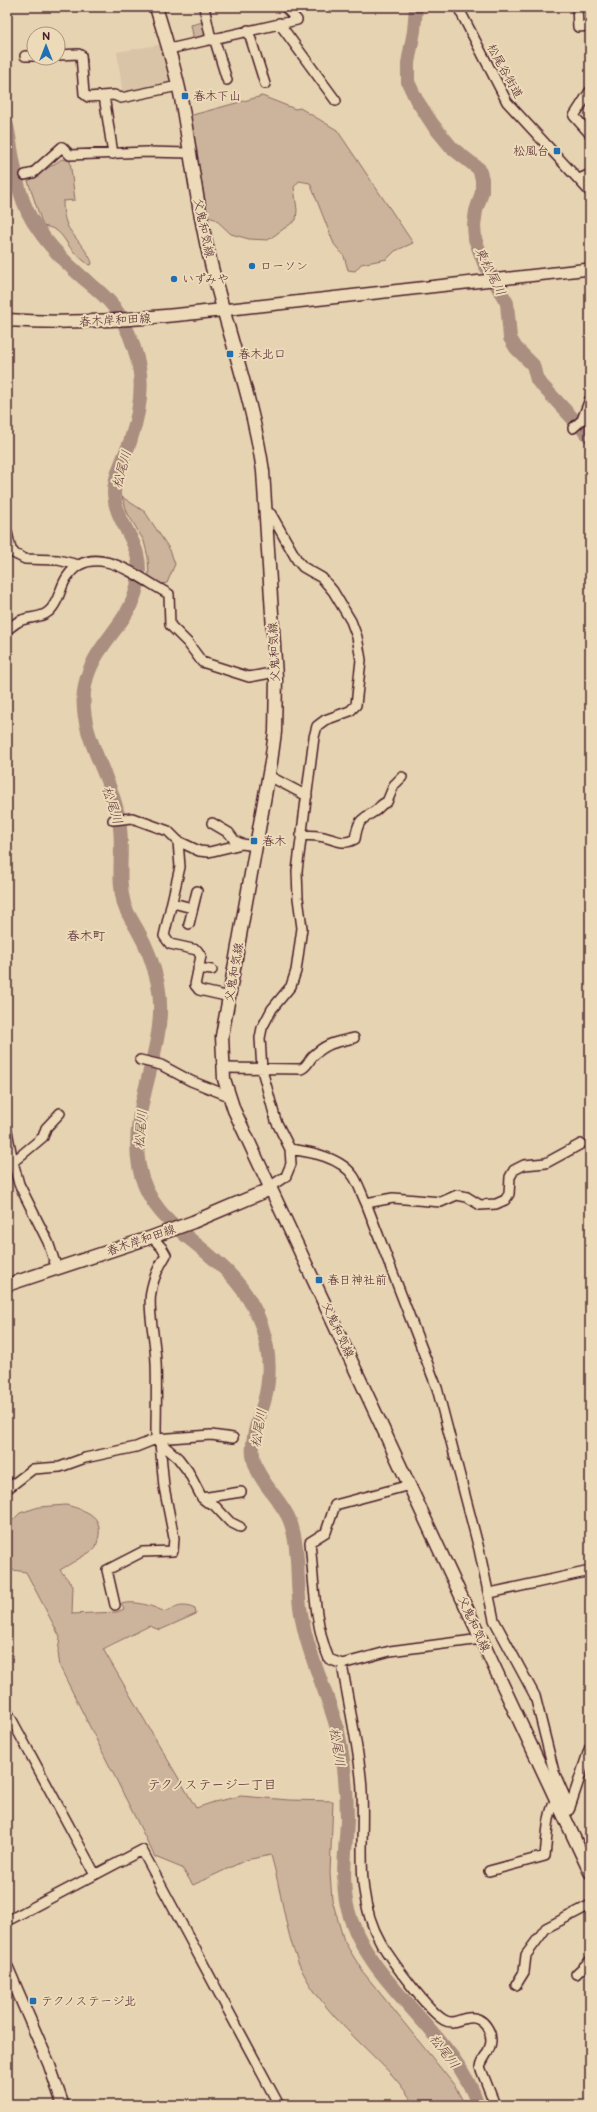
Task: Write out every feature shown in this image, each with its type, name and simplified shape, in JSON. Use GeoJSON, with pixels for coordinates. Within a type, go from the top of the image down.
{"type":"FeatureCollection","features":[{"type":"Feature","properties":{"kind":"main road","name":"父鬼和気線"},"geometry":{"type":"LineString","coordinates":[[156,7],[169,49],[178,86],[207,248],[223,310],[241,368],[260,448],[266,512],[276,672],[275,732],[269,776],[222,1036],[222,1068],[229,1096],[556,1800],[567,1811],[590,1872]]}},
{"type":"Feature","properties":{"kind":"main road","name":"春木岸和田線"},"geometry":{"type":"LineString","coordinates":[[7,320],[72,323],[162,318],[223,310]]}},
{"type":"Feature","properties":{"kind":"main road","name":"春木岸和田線"},"geometry":{"type":"LineString","coordinates":[[7,1285],[57,1270],[156,1236],[193,1222],[266,1190],[271,1186]]}},
{"type":"Feature","properties":{"kind":"street"},"geometry":{"type":"LineString","coordinates":[[204,7],[227,80]]}},
{"type":"Feature","properties":{"kind":"street"},"geometry":{"type":"LineString","coordinates":[[169,49],[297,20],[285,7]]}},
{"type":"Feature","properties":{"kind":"street","name":"松尾谷街道"},"geometry":{"type":"LineString","coordinates":[[458,7],[507,102],[590,192]]}},
{"type":"Feature","properties":{"kind":"street"},"geometry":{"type":"LineString","coordinates":[[577,7],[578,27],[590,26]]}},
{"type":"Feature","properties":{"kind":"street"},"geometry":{"type":"LineString","coordinates":[[279,24],[336,101]]}},
{"type":"Feature","properties":{"kind":"street"},"geometry":{"type":"LineString","coordinates":[[248,30],[265,84]]}},
{"type":"Feature","properties":{"kind":"street"},"geometry":{"type":"LineString","coordinates":[[66,55],[81,55],[84,94],[88,97],[114,95],[122,98],[178,86]]}},
{"type":"Feature","properties":{"kind":"street"},"geometry":{"type":"LineString","coordinates":[[590,91],[574,116],[590,134]]}},
{"type":"Feature","properties":{"kind":"street"},"geometry":{"type":"LineString","coordinates":[[104,96],[113,154]]}},
{"type":"Feature","properties":{"kind":"street"},"geometry":{"type":"LineString","coordinates":[[25,175],[33,173],[62,147],[70,155],[189,154]]}},
{"type":"Feature","properties":{"kind":"street"},"geometry":{"type":"LineString","coordinates":[[579,179],[588,175],[590,178]]}},
{"type":"Feature","properties":{"kind":"street"},"geometry":{"type":"LineString","coordinates":[[223,310],[590,270]]}},
{"type":"Feature","properties":{"kind":"street"},"geometry":{"type":"LineString","coordinates":[[573,428],[582,420],[590,398]]}},
{"type":"Feature","properties":{"kind":"street"},"geometry":{"type":"LineString","coordinates":[[266,512],[270,514],[303,567],[322,578],[333,591],[355,632],[361,660],[356,705],[350,711],[325,720],[317,726],[314,737],[297,871],[298,898],[302,928],[296,971],[291,986],[272,1009],[262,1028],[260,1038],[262,1070],[276,1121],[290,1149],[291,1164],[286,1176],[271,1186]]}},
{"type":"Feature","properties":{"kind":"street"},"geometry":{"type":"LineString","coordinates":[[7,532],[11,549],[15,554],[26,559],[58,560],[79,565]]}},
{"type":"Feature","properties":{"kind":"street"},"geometry":{"type":"LineString","coordinates":[[7,630],[21,620],[48,612],[53,607],[68,576],[84,562],[96,560],[125,568],[148,583],[169,594],[170,625],[188,643],[202,662],[249,677],[276,672]]}},
{"type":"Feature","properties":{"kind":"street"},"geometry":{"type":"LineString","coordinates":[[269,776],[307,796]]}},
{"type":"Feature","properties":{"kind":"street"},"geometry":{"type":"LineString","coordinates":[[301,835],[327,837],[340,842],[349,842],[355,839],[358,825],[361,820],[376,811],[380,804],[387,802],[394,785],[402,777]]}},
{"type":"Feature","properties":{"kind":"street"},"geometry":{"type":"LineString","coordinates":[[113,820],[132,818],[168,831],[178,841],[199,851],[209,852],[242,844]]}},
{"type":"Feature","properties":{"kind":"street"},"geometry":{"type":"LineString","coordinates":[[212,823],[229,833],[235,841],[242,844],[256,846]]}},
{"type":"Feature","properties":{"kind":"street"},"geometry":{"type":"LineString","coordinates":[[178,841],[180,867],[173,903],[161,934],[170,944],[198,950],[201,956],[195,985],[199,990],[230,996]]}},
{"type":"Feature","properties":{"kind":"street"},"geometry":{"type":"LineString","coordinates":[[189,924],[197,891]]}},
{"type":"Feature","properties":{"kind":"street"},"geometry":{"type":"LineString","coordinates":[[173,903],[192,908]]}},
{"type":"Feature","properties":{"kind":"street"},"geometry":{"type":"LineString","coordinates":[[198,968],[212,970]]}},
{"type":"Feature","properties":{"kind":"street"},"geometry":{"type":"LineString","coordinates":[[222,1068],[262,1070],[301,1069],[306,1066],[311,1058],[328,1044],[354,1038]]}},
{"type":"Feature","properties":{"kind":"street"},"geometry":{"type":"LineString","coordinates":[[142,1060],[161,1065],[191,1081],[229,1096]]}},
{"type":"Feature","properties":{"kind":"street"},"geometry":{"type":"LineString","coordinates":[[13,1162],[43,1137],[46,1128],[60,1113]]}},
{"type":"Feature","properties":{"kind":"street"},"geometry":{"type":"LineString","coordinates":[[7,1131],[19,1184],[48,1242],[57,1270]]}},
{"type":"Feature","properties":{"kind":"street"},"geometry":{"type":"LineString","coordinates":[[366,1203],[393,1198],[440,1202],[457,1195],[467,1197],[480,1205],[496,1204],[505,1200],[509,1194],[510,1177],[514,1170],[524,1165],[546,1163],[581,1144]]}},
{"type":"Feature","properties":{"kind":"street"},"geometry":{"type":"LineString","coordinates":[[290,1149],[315,1153],[347,1169],[354,1178],[366,1203],[437,1388],[490,1593],[494,1620],[535,1696],[554,1772],[567,1811]]}},
{"type":"Feature","properties":{"kind":"street"},"geometry":{"type":"LineString","coordinates":[[115,1605],[107,1570],[142,1552],[173,1551],[174,1538],[164,1487],[158,1441],[156,1360],[149,1308],[149,1297],[161,1264],[166,1255],[156,1236]]}},
{"type":"Feature","properties":{"kind":"street"},"geometry":{"type":"LineString","coordinates":[[7,1489],[33,1469],[60,1467],[85,1458],[158,1441],[211,1435],[233,1438]]}},
{"type":"Feature","properties":{"kind":"street"},"geometry":{"type":"LineString","coordinates":[[158,1441],[178,1458],[188,1471],[202,1498],[213,1504],[230,1522],[240,1527]]}},
{"type":"Feature","properties":{"kind":"street"},"geometry":{"type":"LineString","coordinates":[[410,1485],[335,1505],[326,1532],[310,1542],[321,1635],[329,1659],[342,1664],[390,1650],[481,1639]]}},
{"type":"Feature","properties":{"kind":"street"},"geometry":{"type":"LineString","coordinates":[[202,1498],[241,1492]]}},
{"type":"Feature","properties":{"kind":"street"},"geometry":{"type":"LineString","coordinates":[[490,1593],[590,1571]]}},
{"type":"Feature","properties":{"kind":"street"},"geometry":{"type":"LineString","coordinates":[[342,1664],[361,1778],[363,1813],[362,1881],[365,1903],[371,1922],[389,1956],[408,1982],[436,2013],[444,2020],[451,2022],[468,2017],[476,2019],[488,2029],[491,2037],[490,2045],[480,2067],[495,2105]]}},
{"type":"Feature","properties":{"kind":"street"},"geometry":{"type":"LineString","coordinates":[[7,1711],[95,1874]]}},
{"type":"Feature","properties":{"kind":"street"},"geometry":{"type":"LineString","coordinates":[[567,1811],[590,1747]]}},
{"type":"Feature","properties":{"kind":"street"},"geometry":{"type":"LineString","coordinates":[[489,1871],[545,1856],[552,1805],[556,1800]]}},
{"type":"Feature","properties":{"kind":"street"},"geometry":{"type":"LineString","coordinates":[[7,1921],[142,1850],[279,2105]]}},
{"type":"Feature","properties":{"kind":"street"},"geometry":{"type":"LineString","coordinates":[[516,1985],[524,1972],[526,1955],[546,1928],[590,1905]]}},
{"type":"Feature","properties":{"kind":"street"},"geometry":{"type":"LineString","coordinates":[[576,1974],[590,1961]]}},
{"type":"Feature","properties":{"kind":"street"},"geometry":{"type":"LineString","coordinates":[[7,1967],[49,2064],[63,2105]]}},
{"type":"Feature","properties":{"kind":"shaded area"},"geometry":{"type":"Polygon","coordinates":[[[203,22],[206,33],[203,38],[194,40],[191,25],[203,22]]]}},
{"type":"Feature","properties":{"kind":"shaded area"},"geometry":{"type":"Polygon","coordinates":[[[164,44],[173,83],[123,95],[117,52],[164,44]]]}},
{"type":"Feature","properties":{"kind":"shaded area"},"geometry":{"type":"Polygon","coordinates":[[[262,96],[295,109],[300,108],[337,130],[413,243],[395,251],[387,259],[361,264],[355,271],[348,270],[344,256],[334,244],[310,183],[299,181],[294,187],[297,210],[296,220],[268,240],[249,239],[231,234],[215,219],[208,217],[189,116],[262,96]]]}},
{"type":"Feature","properties":{"kind":"shaded area"},"geometry":{"type":"Polygon","coordinates":[[[62,159],[70,161],[75,200],[63,201],[65,218],[68,227],[89,256],[92,264],[89,265],[74,252],[62,235],[50,227],[43,226],[28,181],[62,159]]]}},
{"type":"Feature","properties":{"kind":"shaded area"},"geometry":{"type":"Polygon","coordinates":[[[122,497],[145,512],[170,550],[175,564],[167,583],[161,584],[149,576],[148,557],[144,541],[128,514],[122,497]]]}},
{"type":"Feature","properties":{"kind":"shaded area"},"geometry":{"type":"Polygon","coordinates":[[[66,1505],[90,1514],[95,1518],[99,1530],[95,1549],[60,1570],[73,1586],[72,1614],[117,1612],[124,1609],[121,1604],[126,1603],[144,1604],[165,1612],[176,1607],[183,1606],[195,1609],[196,1614],[160,1630],[149,1626],[103,1649],[196,1808],[241,1796],[289,1800],[333,1801],[330,1873],[332,1900],[344,1941],[363,1972],[455,2086],[465,2105],[415,2105],[402,2086],[340,2023],[316,1994],[306,1979],[294,1950],[286,1923],[271,1855],[246,1860],[193,1885],[182,1868],[155,1857],[60,1667],[58,1652],[60,1637],[26,1572],[7,1569],[7,1526],[20,1513],[39,1507],[66,1505]]]}},
{"type":"Feature","properties":{"kind":"waterway","name":"東松尾川"},"geometry":{"type":"LineString","coordinates":[[416,7],[414,31],[408,63],[408,82],[416,99],[433,125],[452,148],[479,169],[482,179],[482,192],[476,211],[474,225],[475,239],[484,263],[507,303],[510,338],[516,348],[533,365],[537,380],[590,437]]}},
{"type":"Feature","properties":{"kind":"waterway","name":"松尾川"},"geometry":{"type":"LineString","coordinates":[[7,126],[20,193],[31,218],[43,236],[58,254],[114,307],[126,328],[139,367],[141,386],[138,414],[130,442],[117,474],[114,487],[116,506],[135,547],[138,558],[139,571],[137,587],[126,614],[93,662],[87,676],[84,692],[84,710],[87,727],[117,811],[121,838],[120,876],[124,904],[148,951],[158,984],[160,1007],[159,1030],[139,1120],[137,1143],[139,1166],[145,1186],[165,1217],[222,1266],[235,1280],[251,1302],[262,1327],[267,1346],[269,1374],[264,1402],[254,1435],[253,1455],[259,1473],[290,1521],[295,1542],[299,1597],[303,1624],[312,1656],[338,1732],[346,1798],[347,1819],[344,1885],[347,1906],[357,1934],[372,1959],[390,1983],[450,2053],[466,2078],[478,2105]]}},
{"type":"Feature","properties":{"kind":"place","name":"春木下山"},"geometry":{"type":"Point","coordinates":[185,96]}},
{"type":"Feature","properties":{"kind":"place","name":"松風台"},"geometry":{"type":"Point","coordinates":[557,151]}},
{"type":"Feature","properties":{"kind":"place","name":"ローソン"},"geometry":{"type":"Point","coordinates":[252,266]}},
{"type":"Feature","properties":{"kind":"place","name":"いずみや"},"geometry":{"type":"Point","coordinates":[174,279]}},
{"type":"Feature","properties":{"kind":"place","name":"春木北口"},"geometry":{"type":"Point","coordinates":[230,354]}},
{"type":"Feature","properties":{"kind":"place","name":"春木"},"geometry":{"type":"Point","coordinates":[254,841]}},
{"type":"Feature","properties":{"kind":"place","name":"春日神社前"},"geometry":{"type":"Point","coordinates":[319,1280]}},
{"type":"Feature","properties":{"kind":"place","name":"テクノステージ北"},"geometry":{"type":"Point","coordinates":[33,2001]}},
{"type":"Feature","properties":{"kind":"district","name":"春木町"},"geometry":{"type":"Point","coordinates":[86,935]}},
{"type":"Feature","properties":{"kind":"district","name":"テクノステージ一丁目"},"geometry":{"type":"Point","coordinates":[212,1784]}}]}
